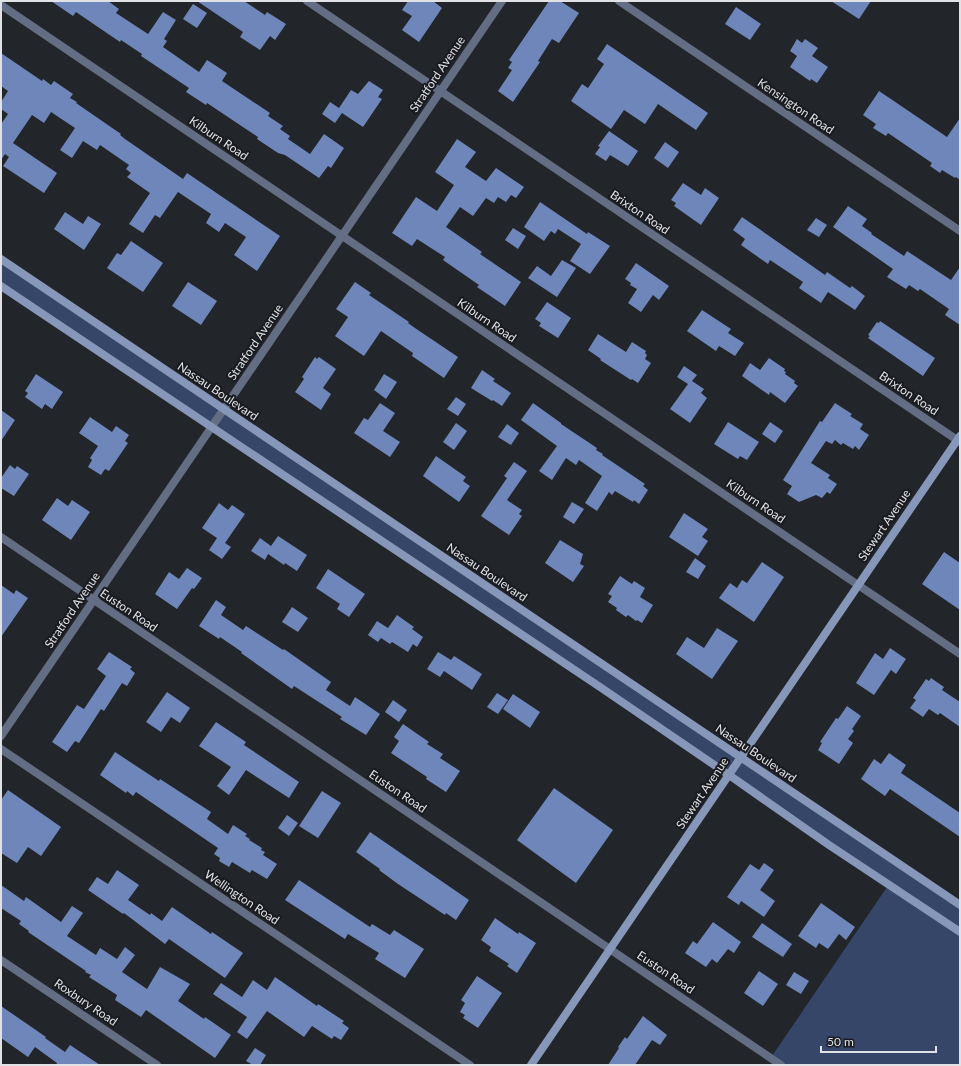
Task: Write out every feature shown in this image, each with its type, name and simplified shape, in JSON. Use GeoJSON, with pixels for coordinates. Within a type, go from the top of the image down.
{"type":"FeatureCollection","features":[{"type":"Feature","properties":{"kind":"main road","name":"Nassau Boulevard"},"geometry":{"type":"LineString","coordinates":[[1,258],[960,905]]}},
{"type":"Feature","properties":{"kind":"main road"},"geometry":{"type":"LineString","coordinates":[[1,286],[600,687],[829,845],[960,932]]}},
{"type":"Feature","properties":{"kind":"main road","name":"Stewart Avenue"},"geometry":{"type":"LineString","coordinates":[[531,1065],[959,439]]}},
{"type":"Feature","properties":{"kind":"street","name":"Brixton Road"},"geometry":{"type":"LineString","coordinates":[[307,1],[959,439]]}},
{"type":"Feature","properties":{"kind":"street","name":"Stratford Avenue"},"geometry":{"type":"LineString","coordinates":[[1,736],[502,1]]}},
{"type":"Feature","properties":{"kind":"street","name":"Kensington Road"},"geometry":{"type":"LineString","coordinates":[[619,1],[960,231]]}},
{"type":"Feature","properties":{"kind":"street","name":"Kilburn Road"},"geometry":{"type":"LineString","coordinates":[[1,5],[960,654]]}},
{"type":"Feature","properties":{"kind":"street","name":"Euston Road"},"geometry":{"type":"LineString","coordinates":[[1,537],[781,1065]]}},
{"type":"Feature","properties":{"kind":"street","name":"Wellington Road"},"geometry":{"type":"LineString","coordinates":[[1,749],[470,1065]]}},
{"type":"Feature","properties":{"kind":"street","name":"Roxbury Road"},"geometry":{"type":"LineString","coordinates":[[1,960],[157,1065]]}},
{"type":"Feature","properties":{"kind":"shaded area"},"geometry":{"type":"Polygon","coordinates":[[[1,257],[960,905],[960,1065],[786,1065],[772,1056],[887,887],[1,282],[1,257]]]}},
{"type":"Feature","properties":{"kind":"building"},"geometry":{"type":"Polygon","coordinates":[[[51,1],[108,1],[119,9],[116,13],[148,34],[163,12],[176,20],[164,39],[167,41],[163,47],[199,72],[207,60],[227,73],[222,81],[270,113],[268,116],[283,126],[280,129],[290,136],[288,139],[310,154],[324,134],[344,148],[331,168],[328,166],[319,178],[285,155],[278,153],[257,139],[258,137],[207,103],[206,105],[186,92],[189,88],[141,56],[142,54],[121,40],[120,42],[76,12],[73,16],[51,1]]]}},
{"type":"Feature","properties":{"kind":"building"},"geometry":{"type":"Polygon","coordinates":[[[197,1],[244,1],[265,15],[267,12],[286,24],[275,40],[270,36],[260,50],[240,37],[243,32],[197,1]]]}},
{"type":"Feature","properties":{"kind":"building"},"geometry":{"type":"Polygon","coordinates":[[[408,1],[433,1],[442,8],[419,42],[402,30],[412,16],[402,10],[408,1]]]}},
{"type":"Feature","properties":{"kind":"building"},"geometry":{"type":"Polygon","coordinates":[[[549,1],[560,1],[579,13],[559,43],[552,39],[538,61],[540,62],[513,102],[498,91],[512,70],[508,68],[512,62],[509,60],[549,1]]]}},
{"type":"Feature","properties":{"kind":"building"},"geometry":{"type":"Polygon","coordinates":[[[831,1],[871,1],[859,19],[831,1]]]}},
{"type":"Feature","properties":{"kind":"building"},"geometry":{"type":"Polygon","coordinates":[[[193,4],[207,13],[197,28],[183,19],[193,4]]]}},
{"type":"Feature","properties":{"kind":"building"},"geometry":{"type":"Polygon","coordinates":[[[736,7],[761,24],[750,40],[725,24],[736,7]]]}},
{"type":"Feature","properties":{"kind":"building"},"geometry":{"type":"Polygon","coordinates":[[[797,39],[802,43],[805,39],[818,48],[812,56],[828,67],[817,83],[811,79],[810,81],[790,67],[797,56],[790,51],[797,39]]]}},
{"type":"Feature","properties":{"kind":"building"},"geometry":{"type":"Polygon","coordinates":[[[607,44],[708,113],[696,130],[658,104],[645,124],[624,110],[611,129],[571,101],[582,84],[588,88],[604,64],[597,59],[607,44]]]}},
{"type":"Feature","properties":{"kind":"building"},"geometry":{"type":"Polygon","coordinates":[[[1,53],[42,81],[43,79],[51,85],[54,81],[73,94],[70,98],[77,102],[76,103],[183,179],[187,173],[280,236],[257,271],[234,255],[246,237],[225,223],[219,232],[206,223],[211,214],[178,192],[160,218],[155,215],[143,233],[129,224],[150,193],[127,177],[131,173],[126,169],[129,165],[100,145],[97,150],[83,141],[72,158],[60,150],[75,128],[51,112],[44,123],[32,115],[13,143],[57,173],[44,193],[3,166],[9,157],[5,154],[1,160],[1,124],[8,114],[1,109],[1,102],[8,91],[1,86],[1,53]]]}},
{"type":"Feature","properties":{"kind":"building"},"geometry":{"type":"Polygon","coordinates":[[[369,81],[383,90],[378,97],[382,99],[363,127],[342,113],[335,123],[322,114],[330,102],[339,108],[351,90],[358,94],[369,81]]]}},
{"type":"Feature","properties":{"kind":"building"},"geometry":{"type":"Polygon","coordinates":[[[879,91],[947,137],[960,118],[960,180],[942,170],[940,173],[930,166],[932,163],[888,133],[886,136],[873,128],[876,124],[863,115],[879,91]]]}},
{"type":"Feature","properties":{"kind":"building"},"geometry":{"type":"Polygon","coordinates":[[[609,131],[638,151],[628,166],[610,155],[606,161],[595,154],[600,147],[598,146],[609,131]]]}},
{"type":"Feature","properties":{"kind":"building"},"geometry":{"type":"Polygon","coordinates":[[[457,139],[476,152],[465,167],[486,181],[496,168],[524,187],[516,198],[511,195],[506,202],[498,197],[494,203],[486,198],[473,216],[460,207],[446,227],[482,252],[480,254],[521,282],[505,306],[477,287],[479,285],[443,260],[445,257],[417,239],[412,246],[392,233],[416,197],[437,211],[454,185],[435,172],[457,139]]]}},
{"type":"Feature","properties":{"kind":"building"},"geometry":{"type":"Polygon","coordinates":[[[665,142],[679,152],[668,168],[654,158],[665,142]]]}},
{"type":"Feature","properties":{"kind":"building"},"geometry":{"type":"Polygon","coordinates":[[[683,183],[701,195],[705,188],[719,198],[701,225],[674,206],[676,203],[671,200],[683,183]]]}},
{"type":"Feature","properties":{"kind":"building"},"geometry":{"type":"Polygon","coordinates":[[[540,202],[587,234],[588,232],[610,246],[590,274],[570,261],[581,244],[558,229],[555,234],[551,231],[544,241],[524,227],[540,202]]]}},
{"type":"Feature","properties":{"kind":"building"},"geometry":{"type":"Polygon","coordinates":[[[848,206],[867,219],[862,226],[872,233],[871,234],[904,256],[907,251],[951,280],[960,267],[960,325],[945,315],[949,309],[920,289],[918,291],[909,285],[906,289],[887,277],[893,269],[833,227],[848,206]]]}},
{"type":"Feature","properties":{"kind":"building"},"geometry":{"type":"Polygon","coordinates":[[[65,212],[83,224],[88,216],[101,224],[84,250],[54,229],[65,212]]]}},
{"type":"Feature","properties":{"kind":"building"},"geometry":{"type":"Polygon","coordinates":[[[742,217],[825,275],[827,272],[850,288],[852,286],[865,296],[855,310],[828,292],[821,303],[799,288],[803,282],[770,260],[768,264],[741,245],[745,239],[733,230],[742,217]]]}},
{"type":"Feature","properties":{"kind":"building"},"geometry":{"type":"Polygon","coordinates":[[[816,218],[827,225],[819,237],[807,230],[816,218]]]}},
{"type":"Feature","properties":{"kind":"building"},"geometry":{"type":"Polygon","coordinates":[[[513,228],[526,236],[518,249],[505,240],[513,228]]]}},
{"type":"Feature","properties":{"kind":"building"},"geometry":{"type":"Polygon","coordinates":[[[131,241],[163,263],[143,292],[107,268],[117,253],[121,255],[131,241]]]}},
{"type":"Feature","properties":{"kind":"building"},"geometry":{"type":"Polygon","coordinates":[[[562,260],[576,268],[557,297],[528,278],[537,266],[551,276],[562,260]]]}},
{"type":"Feature","properties":{"kind":"building"},"geometry":{"type":"Polygon","coordinates":[[[636,263],[669,286],[659,300],[653,295],[641,312],[628,303],[637,289],[630,285],[631,283],[625,279],[636,263]]]}},
{"type":"Feature","properties":{"kind":"building"},"geometry":{"type":"Polygon","coordinates":[[[188,282],[217,301],[201,325],[172,306],[188,282]]]}},
{"type":"Feature","properties":{"kind":"building"},"geometry":{"type":"Polygon","coordinates":[[[355,282],[371,293],[369,295],[458,357],[444,378],[412,356],[413,353],[381,331],[364,356],[335,336],[348,317],[336,309],[355,282]]]}},
{"type":"Feature","properties":{"kind":"building"},"geometry":{"type":"Polygon","coordinates":[[[547,302],[571,318],[558,338],[539,326],[541,323],[535,319],[547,302]]]}},
{"type":"Feature","properties":{"kind":"building"},"geometry":{"type":"Polygon","coordinates":[[[702,310],[731,329],[728,333],[744,343],[735,356],[719,346],[716,351],[687,331],[702,310]]]}},
{"type":"Feature","properties":{"kind":"building"},"geometry":{"type":"Polygon","coordinates":[[[880,321],[935,358],[923,376],[868,338],[870,336],[868,335],[877,322],[879,323],[880,321]]]}},
{"type":"Feature","properties":{"kind":"building"},"geometry":{"type":"Polygon","coordinates":[[[598,334],[626,352],[632,342],[646,351],[645,353],[647,355],[645,359],[651,363],[638,383],[600,360],[601,359],[588,350],[598,334]]]}},
{"type":"Feature","properties":{"kind":"building"},"geometry":{"type":"Polygon","coordinates":[[[315,357],[317,359],[319,357],[336,369],[323,388],[331,394],[321,410],[295,392],[304,379],[302,377],[315,357]]]}},
{"type":"Feature","properties":{"kind":"building"},"geometry":{"type":"Polygon","coordinates":[[[769,358],[785,369],[785,374],[795,381],[794,383],[798,386],[785,403],[770,392],[769,395],[742,376],[750,363],[760,370],[769,358]]]}},
{"type":"Feature","properties":{"kind":"building"},"geometry":{"type":"Polygon","coordinates":[[[684,366],[697,375],[692,381],[704,389],[701,393],[707,398],[690,423],[670,409],[688,384],[677,377],[684,366]]]}},
{"type":"Feature","properties":{"kind":"building"},"geometry":{"type":"Polygon","coordinates":[[[482,370],[495,379],[493,381],[511,393],[502,406],[471,388],[482,370]]]}},
{"type":"Feature","properties":{"kind":"building"},"geometry":{"type":"Polygon","coordinates":[[[36,374],[63,392],[52,409],[45,404],[42,409],[25,397],[28,393],[25,391],[36,374]]]}},
{"type":"Feature","properties":{"kind":"building"},"geometry":{"type":"Polygon","coordinates":[[[384,374],[397,382],[386,399],[374,390],[384,374]]]}},
{"type":"Feature","properties":{"kind":"building"},"geometry":{"type":"Polygon","coordinates":[[[456,397],[466,404],[458,416],[447,409],[456,397]]]}},
{"type":"Feature","properties":{"kind":"building"},"geometry":{"type":"Polygon","coordinates":[[[380,403],[395,413],[383,431],[400,442],[390,457],[354,433],[364,418],[368,420],[380,403]]]}},
{"type":"Feature","properties":{"kind":"building"},"geometry":{"type":"Polygon","coordinates":[[[533,403],[597,448],[596,450],[603,454],[602,455],[645,484],[643,486],[648,490],[639,504],[615,491],[612,495],[609,492],[597,511],[585,503],[602,476],[579,460],[576,465],[566,458],[552,480],[539,471],[557,446],[521,420],[533,403]]]}},
{"type":"Feature","properties":{"kind":"building"},"geometry":{"type":"Polygon","coordinates":[[[835,403],[852,414],[850,416],[863,424],[860,429],[869,435],[859,450],[855,446],[853,449],[843,443],[841,445],[835,440],[832,444],[826,441],[811,463],[830,475],[828,478],[837,484],[830,494],[827,492],[822,498],[816,495],[799,502],[787,494],[792,486],[783,480],[820,421],[822,422],[835,403]]]}},
{"type":"Feature","properties":{"kind":"building"},"geometry":{"type":"Polygon","coordinates":[[[1,410],[15,420],[1,441],[1,410]]]}},
{"type":"Feature","properties":{"kind":"building"},"geometry":{"type":"Polygon","coordinates":[[[90,417],[112,432],[116,426],[129,435],[125,441],[128,443],[109,471],[105,469],[101,475],[88,467],[92,460],[90,458],[98,446],[79,433],[90,417]]]}},
{"type":"Feature","properties":{"kind":"building"},"geometry":{"type":"Polygon","coordinates":[[[728,422],[759,442],[747,460],[740,456],[738,459],[714,444],[728,422]]]}},
{"type":"Feature","properties":{"kind":"building"},"geometry":{"type":"Polygon","coordinates":[[[770,422],[783,431],[775,443],[762,434],[770,422]]]}},
{"type":"Feature","properties":{"kind":"building"},"geometry":{"type":"Polygon","coordinates":[[[456,423],[467,431],[454,450],[443,442],[456,423]]]}},
{"type":"Feature","properties":{"kind":"building"},"geometry":{"type":"Polygon","coordinates":[[[507,424],[519,433],[511,445],[498,437],[507,424]]]}},
{"type":"Feature","properties":{"kind":"building"},"geometry":{"type":"Polygon","coordinates":[[[436,456],[466,477],[463,481],[470,486],[459,502],[423,476],[436,456]]]}},
{"type":"Feature","properties":{"kind":"building"},"geometry":{"type":"Polygon","coordinates":[[[514,462],[527,471],[507,500],[522,510],[519,514],[522,516],[509,535],[481,516],[507,478],[504,476],[514,462]]]}},
{"type":"Feature","properties":{"kind":"building"},"geometry":{"type":"Polygon","coordinates":[[[10,465],[15,469],[17,466],[29,474],[14,496],[1,488],[1,478],[10,465]]]}},
{"type":"Feature","properties":{"kind":"building"},"geometry":{"type":"Polygon","coordinates":[[[57,498],[68,506],[72,500],[90,512],[71,540],[42,520],[57,498]]]}},
{"type":"Feature","properties":{"kind":"building"},"geometry":{"type":"Polygon","coordinates":[[[572,502],[584,509],[574,524],[563,517],[572,502]]]}},
{"type":"Feature","properties":{"kind":"building"},"geometry":{"type":"Polygon","coordinates":[[[219,503],[228,510],[232,505],[245,514],[225,543],[231,547],[222,559],[209,550],[217,538],[202,528],[219,503]]]}},
{"type":"Feature","properties":{"kind":"building"},"geometry":{"type":"Polygon","coordinates":[[[684,513],[708,529],[702,537],[708,541],[698,556],[669,537],[684,513]]]}},
{"type":"Feature","properties":{"kind":"building"},"geometry":{"type":"Polygon","coordinates":[[[278,536],[307,555],[297,571],[285,563],[284,565],[268,554],[265,560],[251,551],[260,538],[271,546],[278,536]]]}},
{"type":"Feature","properties":{"kind":"building"},"geometry":{"type":"Polygon","coordinates":[[[560,540],[583,554],[580,564],[584,566],[573,582],[545,563],[560,540]]]}},
{"type":"Feature","properties":{"kind":"building"},"geometry":{"type":"Polygon","coordinates":[[[944,552],[960,563],[960,610],[922,584],[944,552]]]}},
{"type":"Feature","properties":{"kind":"building"},"geometry":{"type":"Polygon","coordinates":[[[695,558],[706,566],[698,579],[686,572],[695,558]]]}},
{"type":"Feature","properties":{"kind":"building"},"geometry":{"type":"Polygon","coordinates":[[[762,562],[784,577],[754,622],[719,598],[730,583],[737,588],[742,580],[747,583],[762,562]]]}},
{"type":"Feature","properties":{"kind":"building"},"geometry":{"type":"Polygon","coordinates":[[[187,568],[202,578],[194,589],[192,588],[177,609],[155,594],[169,572],[179,579],[187,568]]]}},
{"type":"Feature","properties":{"kind":"building"},"geometry":{"type":"Polygon","coordinates":[[[328,569],[365,594],[349,617],[337,609],[340,604],[316,588],[328,569]]]}},
{"type":"Feature","properties":{"kind":"building"},"geometry":{"type":"Polygon","coordinates":[[[620,576],[632,584],[634,581],[645,588],[640,597],[653,605],[642,623],[637,620],[636,621],[628,615],[626,617],[608,602],[612,596],[608,594],[620,576]]]}},
{"type":"Feature","properties":{"kind":"building"},"geometry":{"type":"Polygon","coordinates":[[[1,585],[14,594],[16,590],[28,598],[1,637],[1,585]]]}},
{"type":"Feature","properties":{"kind":"building"},"geometry":{"type":"Polygon","coordinates":[[[216,600],[226,607],[221,615],[243,630],[246,626],[283,650],[284,649],[331,682],[326,690],[350,706],[355,697],[380,714],[366,735],[340,719],[342,717],[294,686],[292,689],[220,637],[219,639],[199,626],[216,600]]]}},
{"type":"Feature","properties":{"kind":"building"},"geometry":{"type":"Polygon","coordinates":[[[292,607],[308,618],[298,632],[282,622],[292,607]]]}},
{"type":"Feature","properties":{"kind":"building"},"geometry":{"type":"Polygon","coordinates":[[[397,615],[414,627],[412,629],[423,637],[417,647],[413,644],[408,652],[392,642],[390,644],[381,638],[378,642],[368,635],[377,621],[388,628],[397,615]]]}},
{"type":"Feature","properties":{"kind":"building"},"geometry":{"type":"Polygon","coordinates":[[[717,628],[738,641],[712,679],[676,654],[687,637],[704,648],[717,628]]]}},
{"type":"Feature","properties":{"kind":"building"},"geometry":{"type":"Polygon","coordinates":[[[890,648],[906,659],[896,674],[891,670],[874,695],[856,683],[875,653],[883,659],[890,648]]]}},
{"type":"Feature","properties":{"kind":"building"},"geometry":{"type":"Polygon","coordinates":[[[109,652],[132,667],[130,669],[135,673],[127,686],[122,683],[104,711],[101,709],[79,743],[75,741],[67,752],[52,742],[77,705],[84,709],[106,676],[97,669],[109,652]]]}},
{"type":"Feature","properties":{"kind":"building"},"geometry":{"type":"Polygon","coordinates":[[[438,652],[451,660],[454,656],[482,674],[472,690],[444,671],[440,677],[427,669],[438,652]]]}},
{"type":"Feature","properties":{"kind":"building"},"geometry":{"type":"Polygon","coordinates":[[[931,678],[944,687],[942,690],[960,702],[960,727],[940,713],[938,715],[929,709],[923,717],[910,708],[916,700],[913,698],[926,679],[929,681],[931,678]]]}},
{"type":"Feature","properties":{"kind":"building"},"geometry":{"type":"Polygon","coordinates":[[[167,692],[190,708],[180,723],[171,717],[161,732],[146,722],[167,692]]]}},
{"type":"Feature","properties":{"kind":"building"},"geometry":{"type":"Polygon","coordinates":[[[497,693],[508,700],[498,714],[487,707],[497,693]]]}},
{"type":"Feature","properties":{"kind":"building"},"geometry":{"type":"Polygon","coordinates":[[[513,694],[540,712],[530,728],[503,709],[513,694]]]}},
{"type":"Feature","properties":{"kind":"building"},"geometry":{"type":"Polygon","coordinates":[[[393,700],[407,710],[399,722],[385,712],[393,700]]]}},
{"type":"Feature","properties":{"kind":"building"},"geometry":{"type":"Polygon","coordinates":[[[847,706],[861,716],[852,729],[854,731],[848,739],[853,743],[839,764],[818,750],[822,743],[820,742],[836,718],[838,719],[847,706]]]}},
{"type":"Feature","properties":{"kind":"building"},"geometry":{"type":"Polygon","coordinates":[[[216,722],[246,742],[244,745],[299,782],[289,798],[246,770],[229,795],[217,786],[231,767],[199,746],[216,722]]]}},
{"type":"Feature","properties":{"kind":"building"},"geometry":{"type":"Polygon","coordinates":[[[403,724],[429,742],[427,744],[443,754],[440,758],[460,771],[446,792],[426,779],[427,777],[391,753],[399,741],[394,737],[403,724]]]}},
{"type":"Feature","properties":{"kind":"building"},"geometry":{"type":"Polygon","coordinates":[[[115,752],[159,781],[160,779],[211,812],[207,819],[228,834],[233,825],[247,834],[245,836],[250,839],[249,840],[262,848],[261,850],[265,852],[263,855],[277,864],[267,879],[252,870],[250,873],[232,862],[229,867],[219,861],[220,858],[214,854],[218,848],[136,792],[133,796],[127,791],[126,793],[100,775],[115,752]]]}},
{"type":"Feature","properties":{"kind":"building"},"geometry":{"type":"Polygon","coordinates":[[[889,753],[906,765],[901,773],[960,813],[960,837],[890,789],[885,796],[861,779],[874,759],[881,764],[889,753]]]}},
{"type":"Feature","properties":{"kind":"building"},"geometry":{"type":"Polygon","coordinates":[[[554,788],[613,830],[576,883],[517,840],[554,788]]]}},
{"type":"Feature","properties":{"kind":"building"},"geometry":{"type":"Polygon","coordinates":[[[8,790],[61,827],[41,856],[28,847],[17,863],[1,853],[1,800],[8,790]]]}},
{"type":"Feature","properties":{"kind":"building"},"geometry":{"type":"Polygon","coordinates":[[[322,791],[341,803],[318,838],[299,826],[322,791]]]}},
{"type":"Feature","properties":{"kind":"building"},"geometry":{"type":"Polygon","coordinates":[[[287,815],[298,823],[289,836],[278,828],[287,815]]]}},
{"type":"Feature","properties":{"kind":"building"},"geometry":{"type":"Polygon","coordinates":[[[370,832],[469,900],[456,920],[446,913],[445,915],[398,884],[356,852],[370,832]]]}},
{"type":"Feature","properties":{"kind":"building"},"geometry":{"type":"Polygon","coordinates":[[[764,863],[774,870],[760,890],[775,901],[764,917],[741,901],[739,905],[727,897],[750,864],[759,870],[764,863]]]}},
{"type":"Feature","properties":{"kind":"building"},"geometry":{"type":"Polygon","coordinates":[[[117,870],[139,885],[128,900],[150,915],[151,913],[162,921],[172,907],[211,934],[212,932],[243,953],[225,978],[169,939],[165,944],[124,913],[123,914],[88,890],[97,877],[108,884],[117,870]]]}},
{"type":"Feature","properties":{"kind":"building"},"geometry":{"type":"Polygon","coordinates":[[[299,880],[370,927],[372,924],[390,935],[394,930],[424,949],[405,978],[375,959],[379,953],[348,934],[345,939],[285,900],[299,880]]]}},
{"type":"Feature","properties":{"kind":"building"},"geometry":{"type":"Polygon","coordinates":[[[1,885],[24,901],[26,897],[61,922],[72,906],[83,913],[67,936],[96,955],[100,948],[117,959],[125,947],[135,955],[122,972],[147,989],[160,967],[190,984],[178,1001],[231,1035],[215,1058],[146,1010],[141,1017],[115,1000],[117,995],[89,977],[91,975],[85,972],[86,971],[28,932],[29,931],[19,924],[21,921],[1,908],[1,885]]]}},
{"type":"Feature","properties":{"kind":"building"},"geometry":{"type":"Polygon","coordinates":[[[821,903],[855,927],[846,940],[839,934],[828,949],[819,943],[816,948],[798,936],[821,903]]]}},
{"type":"Feature","properties":{"kind":"building"},"geometry":{"type":"Polygon","coordinates":[[[495,918],[518,934],[519,932],[536,943],[517,973],[507,966],[509,964],[489,951],[491,947],[481,940],[495,918]]]}},
{"type":"Feature","properties":{"kind":"building"},"geometry":{"type":"Polygon","coordinates":[[[713,922],[741,942],[734,953],[728,949],[717,963],[712,959],[706,967],[685,953],[693,941],[697,944],[713,922]]]}},
{"type":"Feature","properties":{"kind":"building"},"geometry":{"type":"Polygon","coordinates":[[[762,923],[792,944],[783,957],[752,937],[762,923]]]}},
{"type":"Feature","properties":{"kind":"building"},"geometry":{"type":"Polygon","coordinates":[[[759,971],[778,984],[763,1006],[744,993],[759,971]]]}},
{"type":"Feature","properties":{"kind":"building"},"geometry":{"type":"Polygon","coordinates":[[[794,972],[809,981],[801,994],[786,985],[794,972]]]}},
{"type":"Feature","properties":{"kind":"building"},"geometry":{"type":"Polygon","coordinates":[[[477,976],[502,993],[478,1028],[463,1018],[465,1015],[460,1012],[465,1003],[461,1000],[477,976]]]}},
{"type":"Feature","properties":{"kind":"building"},"geometry":{"type":"Polygon","coordinates":[[[275,977],[317,1006],[318,1004],[344,1021],[342,1023],[349,1028],[341,1040],[334,1036],[332,1039],[312,1026],[304,1037],[267,1011],[247,1039],[237,1032],[247,1017],[213,994],[221,983],[242,997],[253,980],[267,990],[275,977]]]}},
{"type":"Feature","properties":{"kind":"building"},"geometry":{"type":"Polygon","coordinates":[[[1,1006],[65,1052],[70,1045],[100,1065],[56,1065],[57,1063],[35,1047],[28,1057],[1,1038],[1,1006]]]}},
{"type":"Feature","properties":{"kind":"building"},"geometry":{"type":"Polygon","coordinates":[[[643,1016],[667,1035],[660,1045],[652,1040],[635,1065],[608,1065],[625,1037],[627,1039],[643,1016]]]}},
{"type":"Feature","properties":{"kind":"building"},"geometry":{"type":"Polygon","coordinates":[[[255,1048],[266,1055],[260,1065],[253,1065],[246,1061],[255,1048]]]}}]}
